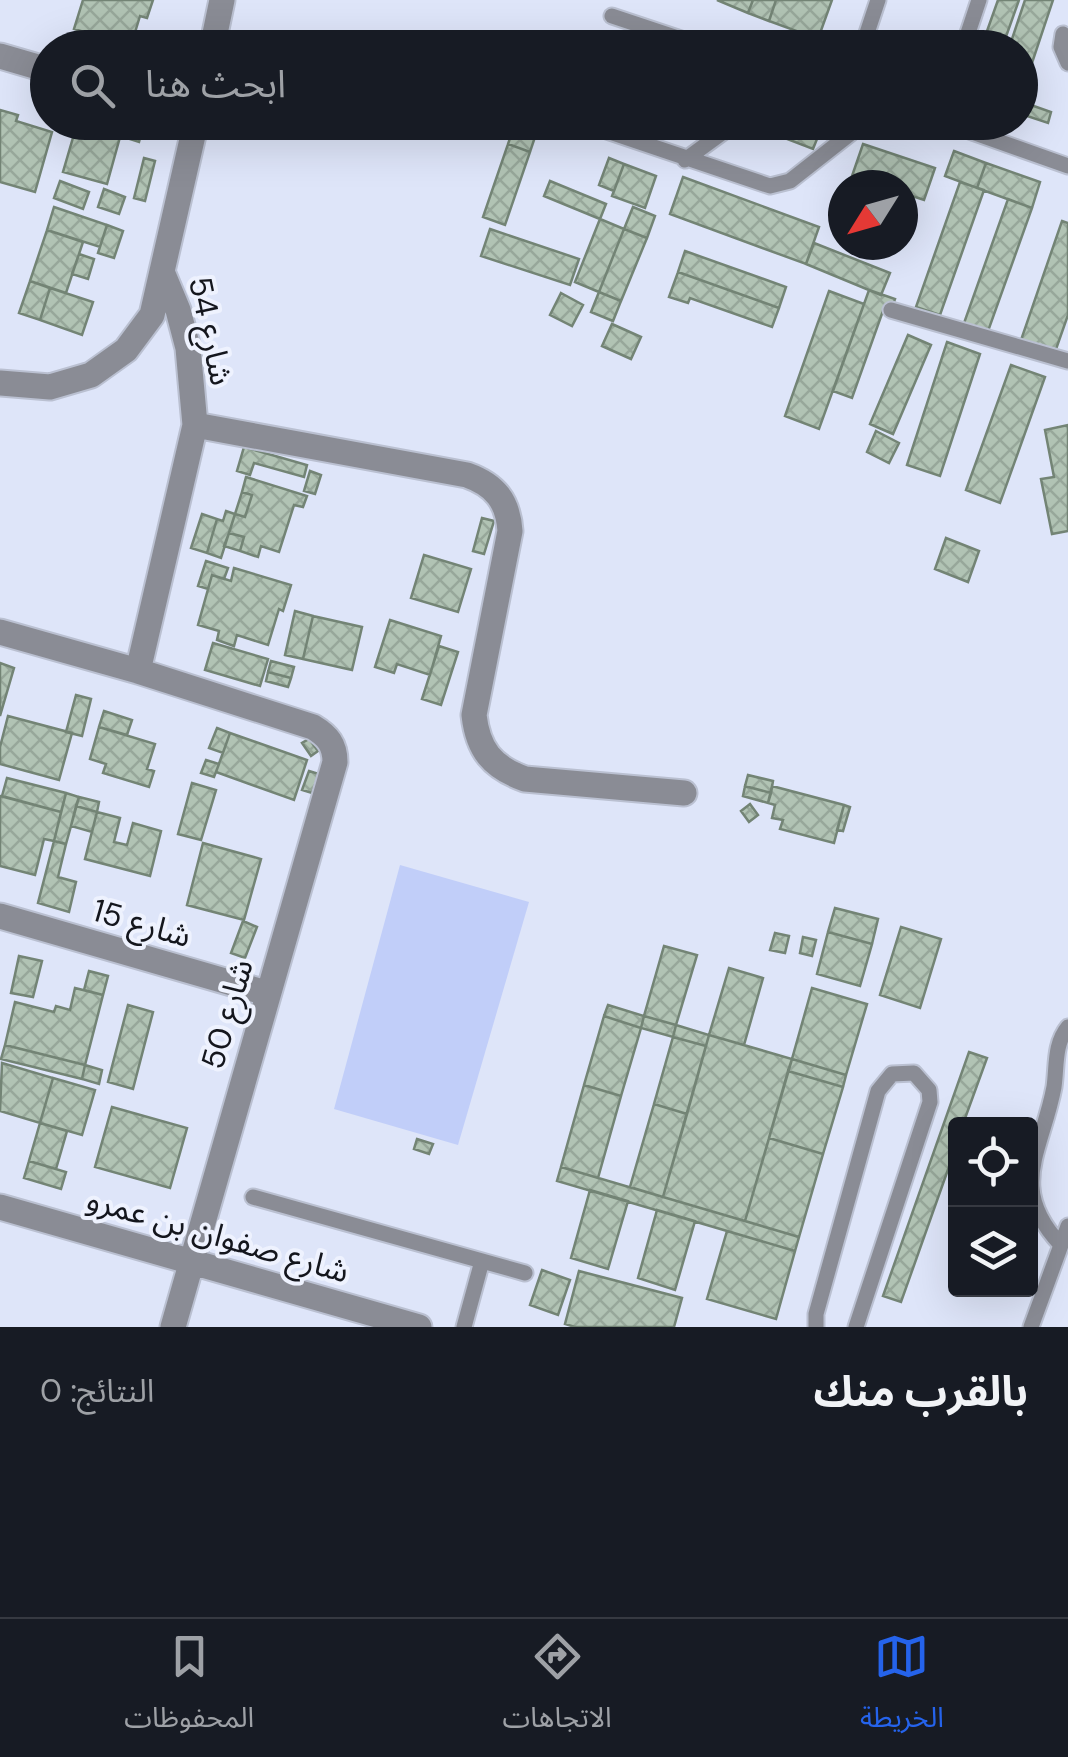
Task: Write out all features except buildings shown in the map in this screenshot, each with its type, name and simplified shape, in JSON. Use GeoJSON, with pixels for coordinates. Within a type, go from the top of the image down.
{"type":"FeatureCollection","features":[{"type":"Feature","properties":{"kind":"street"},"geometry":{"type":"LineString","coordinates":[[216,30],[222,0]]}},
{"type":"Feature","properties":{"kind":"street"},"geometry":{"type":"LineString","coordinates":[[0,56],[30,65]]}},
{"type":"Feature","properties":{"kind":"street","name":"شارع 54"},"geometry":{"type":"LineString","coordinates":[[138,670],[195,425],[188,348],[163,274],[192,140]]}},
{"type":"Feature","properties":{"kind":"street"},"geometry":{"type":"LineString","coordinates":[[0,383],[50,387],[91,375],[126,350],[152,315],[163,274]]}},
{"type":"Feature","properties":{"kind":"street"},"geometry":{"type":"LineString","coordinates":[[195,425],[467,475],[485,482],[500,495],[509,513],[510,532],[474,714],[476,737],[487,757],[504,772],[525,778],[684,794]]}},
{"type":"Feature","properties":{"kind":"street"},"geometry":{"type":"LineString","coordinates":[[0,632],[138,670]]}},
{"type":"Feature","properties":{"kind":"street","name":"شارع 50"},"geometry":{"type":"LineString","coordinates":[[138,670],[313,728],[331,741],[335,762],[173,1327]]}},
{"type":"Feature","properties":{"kind":"street","name":"شارع 15"},"geometry":{"type":"LineString","coordinates":[[0,916],[266,993]]}},
{"type":"Feature","properties":{"kind":"street","name":"شارع صفوان بن عمرو"},"geometry":{"type":"LineString","coordinates":[[0,1207],[418,1327]]}},
{"type":"Feature","properties":{"kind":"lane"},"geometry":{"type":"LineString","coordinates":[[868,30],[878,0]]}},
{"type":"Feature","properties":{"kind":"lane"},"geometry":{"type":"LineString","coordinates":[[969,30],[979,0]]}},
{"type":"Feature","properties":{"kind":"lane"},"geometry":{"type":"LineString","coordinates":[[612,16],[654,30]]}},
{"type":"Feature","properties":{"kind":"lane"},"geometry":{"type":"LineString","coordinates":[[1063,34],[1061,47],[1068,63]]}},
{"type":"Feature","properties":{"kind":"lane"},"geometry":{"type":"LineString","coordinates":[[630,140],[760,184],[790,181],[842,140]]}},
{"type":"Feature","properties":{"kind":"lane"},"geometry":{"type":"LineString","coordinates":[[685,160],[712,140]]}},
{"type":"Feature","properties":{"kind":"lane"},"geometry":{"type":"LineString","coordinates":[[995,140],[1068,166]]}},
{"type":"Feature","properties":{"kind":"lane"},"geometry":{"type":"LineString","coordinates":[[892,310],[1068,361]]}},
{"type":"Feature","properties":{"kind":"lane"},"geometry":{"type":"LineString","coordinates":[[1061,1246],[1046,1230],[1036,1210],[1031,1168],[1054,1086],[1062,1035],[1068,1027]]}},
{"type":"Feature","properties":{"kind":"lane"},"geometry":{"type":"LineString","coordinates":[[816,1327],[816,1314],[878,1091],[892,1074],[914,1073],[924,1080],[930,1102],[856,1327]]}},
{"type":"Feature","properties":{"kind":"lane"},"geometry":{"type":"LineString","coordinates":[[253,1197],[525,1273]]}},
{"type":"Feature","properties":{"kind":"lane"},"geometry":{"type":"LineString","coordinates":[[1031,1327],[1068,1226]]}},
{"type":"Feature","properties":{"kind":"lane"},"geometry":{"type":"LineString","coordinates":[[464,1327],[482,1262]]}},
{"type":"Feature","properties":{"kind":"shaded area"},"geometry":{"type":"Polygon","coordinates":[[[400,865],[529,902],[458,1145],[334,1109],[400,865]]]}}]}
